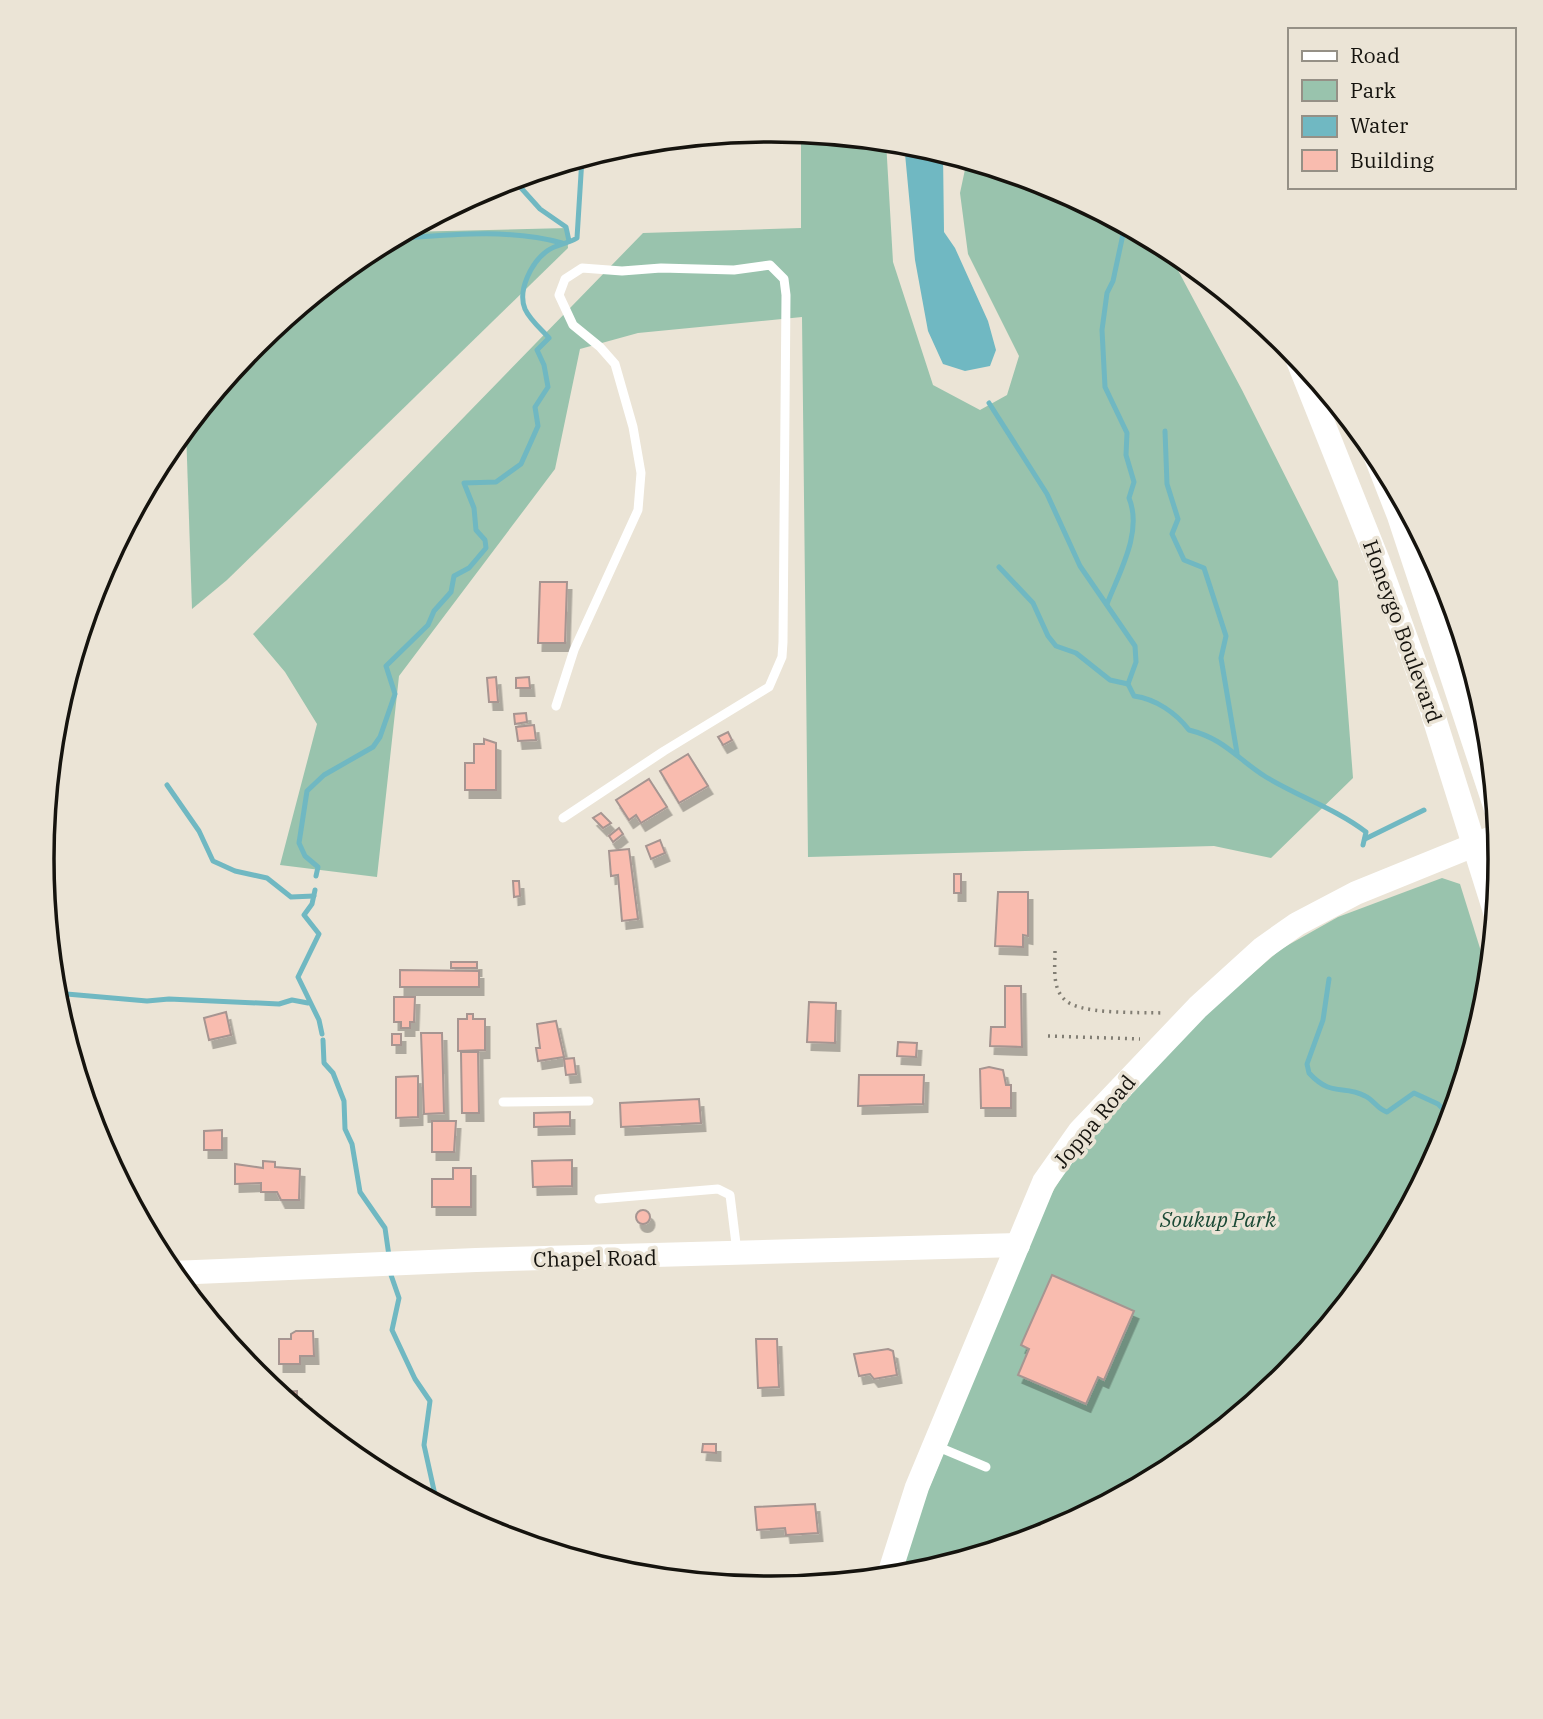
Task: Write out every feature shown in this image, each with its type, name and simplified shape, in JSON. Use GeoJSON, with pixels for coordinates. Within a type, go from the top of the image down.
{"type":"FeatureCollection","features":[{"type":"Feature","properties":{"kind":"street","name":"Honeygo Boulevard"},"geometry":{"type":"LineString","coordinates":[[1307,382],[1378,561],[1431,709],[1488,889]]}},
{"type":"Feature","properties":{"kind":"street","name":"Honeygo Boulevard"},"geometry":{"type":"LineString","coordinates":[[1393,502],[1483,771]]}},
{"type":"Feature","properties":{"kind":"street","name":"Joppa Road"},"geometry":{"type":"LineString","coordinates":[[892,1566],[934,1445],[1044,1182],[1058,1158],[1161,1045],[1240,967],[1297,924],[1356,893],[1488,839]]}},
{"type":"Feature","properties":{"kind":"street","name":"Chapel Road"},"geometry":{"type":"LineString","coordinates":[[185,1272],[476,1260],[737,1255],[1018,1245]]}},
{"type":"Feature","properties":{"kind":"lane"},"geometry":{"type":"LineString","coordinates":[[556,706],[574,650],[638,510],[641,473],[633,427],[615,364],[600,347],[573,325],[559,295],[565,279],[582,268],[622,271],[661,268],[734,270],[770,265],[783,279],[788,360],[783,642],[776,673],[769,687],[746,703],[664,751],[562,818]]}},
{"type":"Feature","properties":{"kind":"lane"},"geometry":{"type":"LineString","coordinates":[[503,1102],[589,1101]]}},
{"type":"Feature","properties":{"kind":"lane"},"geometry":{"type":"LineString","coordinates":[[599,1199],[718,1189],[730,1195],[737,1255]]}},
{"type":"Feature","properties":{"kind":"lane"},"geometry":{"type":"LineString","coordinates":[[934,1445],[986,1467]]}},
{"type":"Feature","properties":{"kind":"path"},"geometry":{"type":"LineString","coordinates":[[1055,951],[1055,982],[1063,999],[1076,1008],[1191,1015]]}},
{"type":"Feature","properties":{"kind":"path"},"geometry":{"type":"LineString","coordinates":[[1048,1036],[1135,1038],[1161,1045]]}},
{"type":"Feature","properties":{"kind":"green space"},"geometry":{"type":"Polygon","coordinates":[[[801,143],[887,152],[893,262],[933,385],[980,410],[1007,395],[1019,356],[968,254],[960,193],[965,169],[1002,180],[1089,216],[1177,268],[1242,390],[1338,581],[1353,778],[1271,858],[1214,846],[808,857],[802,317],[638,333],[580,349],[555,469],[399,676],[377,877],[280,865],[317,724],[285,672],[253,634],[643,233],[801,228],[801,143]]]}},
{"type":"Feature","properties":{"kind":"green space"},"geometry":{"type":"Polygon","coordinates":[[[567,228],[568,248],[227,580],[192,609],[187,445],[232,387],[264,352],[299,320],[373,263],[425,232],[567,228]]]}},
{"type":"Feature","properties":{"kind":"green space","name":"Soukup Park"},"geometry":{"type":"Polygon","coordinates":[[[1442,878],[1460,884],[1482,956],[1475,999],[1451,1090],[1415,1177],[1368,1258],[1341,1296],[1279,1367],[1208,1429],[1170,1456],[1089,1503],[1046,1522],[1002,1539],[900,1565],[907,1542],[1047,1201],[1074,1157],[1108,1111],[1188,1029],[1281,949],[1338,917],[1442,878]]]}},
{"type":"Feature","properties":{"kind":"water"},"geometry":{"type":"Polygon","coordinates":[[[905,155],[943,164],[944,232],[955,248],[988,321],[996,350],[990,366],[965,371],[943,364],[928,331],[915,260],[905,155]]]}},
{"type":"Feature","properties":{"kind":"building"},"geometry":{"type":"Polygon","coordinates":[[[540,582],[567,582],[565,643],[538,643],[540,582]]]}},
{"type":"Feature","properties":{"kind":"building"},"geometry":{"type":"Polygon","coordinates":[[[496,677],[498,702],[489,702],[487,678],[496,677]]]}},
{"type":"Feature","properties":{"kind":"building"},"geometry":{"type":"Polygon","coordinates":[[[529,677],[530,688],[516,688],[516,678],[529,677]]]}},
{"type":"Feature","properties":{"kind":"building"},"geometry":{"type":"Polygon","coordinates":[[[526,713],[527,722],[515,724],[514,714],[526,713]]]}},
{"type":"Feature","properties":{"kind":"building"},"geometry":{"type":"Polygon","coordinates":[[[534,725],[536,740],[518,741],[516,727],[534,725]]]}},
{"type":"Feature","properties":{"kind":"building"},"geometry":{"type":"Polygon","coordinates":[[[728,732],[732,740],[723,745],[718,737],[728,732]]]}},
{"type":"Feature","properties":{"kind":"building"},"geometry":{"type":"Polygon","coordinates":[[[484,739],[496,743],[496,790],[465,790],[465,763],[474,763],[474,744],[484,744],[484,739]]]}},
{"type":"Feature","properties":{"kind":"building"},"geometry":{"type":"Polygon","coordinates":[[[688,754],[708,786],[679,803],[660,771],[688,754]]]}},
{"type":"Feature","properties":{"kind":"building"},"geometry":{"type":"Polygon","coordinates":[[[649,779],[667,807],[641,823],[636,815],[629,820],[616,800],[649,779]]]}},
{"type":"Feature","properties":{"kind":"building"},"geometry":{"type":"Polygon","coordinates":[[[601,813],[611,823],[603,828],[593,818],[601,813]]]}},
{"type":"Feature","properties":{"kind":"building"},"geometry":{"type":"Polygon","coordinates":[[[619,828],[623,834],[613,842],[609,836],[619,828]]]}},
{"type":"Feature","properties":{"kind":"building"},"geometry":{"type":"Polygon","coordinates":[[[660,840],[665,853],[651,859],[646,846],[660,840]]]}},
{"type":"Feature","properties":{"kind":"building"},"geometry":{"type":"Polygon","coordinates":[[[629,849],[638,919],[622,921],[618,875],[611,876],[609,851],[629,849]]]}},
{"type":"Feature","properties":{"kind":"building"},"geometry":{"type":"Polygon","coordinates":[[[954,874],[961,874],[961,893],[954,893],[954,874]]]}},
{"type":"Feature","properties":{"kind":"building"},"geometry":{"type":"Polygon","coordinates":[[[513,881],[519,881],[520,896],[514,897],[513,881]]]}},
{"type":"Feature","properties":{"kind":"building"},"geometry":{"type":"Polygon","coordinates":[[[998,892],[1028,892],[1028,936],[1023,935],[1023,947],[995,946],[998,892]]]}},
{"type":"Feature","properties":{"kind":"building"},"geometry":{"type":"Polygon","coordinates":[[[451,962],[477,962],[477,968],[451,968],[451,962]]]}},
{"type":"Feature","properties":{"kind":"building"},"geometry":{"type":"Polygon","coordinates":[[[400,970],[479,971],[479,987],[400,987],[400,970]]]}},
{"type":"Feature","properties":{"kind":"building"},"geometry":{"type":"Polygon","coordinates":[[[1005,986],[1021,986],[1022,1047],[990,1046],[991,1027],[1005,1027],[1005,986]]]}},
{"type":"Feature","properties":{"kind":"building"},"geometry":{"type":"Polygon","coordinates":[[[394,997],[415,997],[414,1022],[410,1022],[410,1028],[401,1028],[401,1022],[394,1022],[394,997]]]}},
{"type":"Feature","properties":{"kind":"building"},"geometry":{"type":"Polygon","coordinates":[[[809,1002],[836,1003],[835,1043],[807,1042],[809,1002]]]}},
{"type":"Feature","properties":{"kind":"building"},"geometry":{"type":"Polygon","coordinates":[[[226,1012],[231,1035],[209,1040],[204,1018],[226,1012]]]}},
{"type":"Feature","properties":{"kind":"building"},"geometry":{"type":"Polygon","coordinates":[[[467,1014],[473,1014],[473,1019],[485,1019],[485,1050],[458,1051],[458,1019],[467,1019],[467,1014]]]}},
{"type":"Feature","properties":{"kind":"building"},"geometry":{"type":"Polygon","coordinates":[[[556,1021],[564,1057],[538,1061],[536,1048],[540,1048],[537,1024],[556,1021]]]}},
{"type":"Feature","properties":{"kind":"building"},"geometry":{"type":"Polygon","coordinates":[[[421,1033],[442,1033],[444,1113],[424,1114],[421,1033]]]}},
{"type":"Feature","properties":{"kind":"building"},"geometry":{"type":"Polygon","coordinates":[[[392,1034],[401,1034],[401,1045],[392,1045],[392,1034]]]}},
{"type":"Feature","properties":{"kind":"building"},"geometry":{"type":"Polygon","coordinates":[[[898,1042],[917,1043],[916,1057],[897,1056],[898,1042]]]}},
{"type":"Feature","properties":{"kind":"building"},"geometry":{"type":"Polygon","coordinates":[[[461,1052],[478,1052],[479,1113],[462,1113],[461,1052]]]}},
{"type":"Feature","properties":{"kind":"building"},"geometry":{"type":"Polygon","coordinates":[[[574,1058],[576,1074],[566,1075],[564,1059],[574,1058]]]}},
{"type":"Feature","properties":{"kind":"building"},"geometry":{"type":"Polygon","coordinates":[[[989,1067],[1003,1070],[1006,1085],[1011,1085],[1011,1108],[981,1108],[980,1069],[989,1067]]]}},
{"type":"Feature","properties":{"kind":"building"},"geometry":{"type":"Polygon","coordinates":[[[859,1075],[924,1075],[923,1104],[858,1106],[859,1075]]]}},
{"type":"Feature","properties":{"kind":"building"},"geometry":{"type":"Polygon","coordinates":[[[418,1076],[418,1117],[396,1118],[396,1077],[418,1076]]]}},
{"type":"Feature","properties":{"kind":"building"},"geometry":{"type":"Polygon","coordinates":[[[699,1099],[701,1123],[621,1127],[620,1103],[699,1099]]]}},
{"type":"Feature","properties":{"kind":"building"},"geometry":{"type":"Polygon","coordinates":[[[570,1112],[570,1126],[534,1127],[534,1113],[570,1112]]]}},
{"type":"Feature","properties":{"kind":"building"},"geometry":{"type":"Polygon","coordinates":[[[432,1121],[456,1121],[454,1152],[432,1152],[432,1121]]]}},
{"type":"Feature","properties":{"kind":"building"},"geometry":{"type":"Polygon","coordinates":[[[222,1130],[222,1150],[204,1150],[204,1131],[222,1130]]]}},
{"type":"Feature","properties":{"kind":"building"},"geometry":{"type":"Polygon","coordinates":[[[572,1160],[572,1186],[533,1187],[532,1161],[572,1160]]]}},
{"type":"Feature","properties":{"kind":"building"},"geometry":{"type":"Polygon","coordinates":[[[263,1161],[275,1162],[275,1167],[300,1169],[299,1200],[281,1200],[277,1192],[261,1192],[261,1183],[235,1184],[235,1164],[263,1168],[263,1161]]]}},
{"type":"Feature","properties":{"kind":"building"},"geometry":{"type":"Polygon","coordinates":[[[453,1168],[471,1168],[471,1207],[432,1207],[432,1179],[453,1179],[453,1168]]]}},
{"type":"Feature","properties":{"kind":"building"},"geometry":{"type":"Polygon","coordinates":[[[640,1210],[646,1210],[650,1217],[646,1224],[640,1224],[636,1220],[636,1214],[640,1210]]]}},
{"type":"Feature","properties":{"kind":"building"},"geometry":{"type":"Polygon","coordinates":[[[1052,1275],[1134,1311],[1104,1380],[1098,1377],[1086,1404],[1018,1375],[1029,1349],[1021,1345],[1052,1275]]]}},
{"type":"Feature","properties":{"kind":"building"},"geometry":{"type":"Polygon","coordinates":[[[296,1331],[313,1331],[314,1356],[300,1356],[300,1364],[279,1364],[279,1339],[291,1339],[291,1334],[296,1331]]]}},
{"type":"Feature","properties":{"kind":"building"},"geometry":{"type":"Polygon","coordinates":[[[756,1339],[777,1339],[779,1387],[758,1388],[756,1339]]]}},
{"type":"Feature","properties":{"kind":"building"},"geometry":{"type":"Polygon","coordinates":[[[888,1349],[893,1351],[897,1375],[874,1379],[870,1374],[859,1376],[854,1354],[888,1349]]]}},
{"type":"Feature","properties":{"kind":"building"},"geometry":{"type":"Polygon","coordinates":[[[703,1444],[716,1444],[716,1453],[702,1452],[703,1444]]]}},
{"type":"Feature","properties":{"kind":"building"},"geometry":{"type":"Polygon","coordinates":[[[815,1504],[818,1533],[786,1535],[785,1528],[757,1530],[755,1507],[815,1504]]]}},
{"type":"Feature","properties":{"kind":"waterway"},"geometry":{"type":"LineString","coordinates":[[316,876],[318,867],[305,856],[299,843],[307,791],[324,775],[373,747],[380,737],[395,694],[386,666],[428,625],[434,611],[451,592],[454,576],[469,568],[486,548],[485,540],[476,530],[474,508],[464,483],[496,482],[521,464],[538,426],[535,407],[548,387],[544,365],[537,350],[549,338],[525,309],[524,285],[541,256],[577,238],[581,168]]}},
{"type":"Feature","properties":{"kind":"waterway"},"geometry":{"type":"LineString","coordinates":[[521,188],[540,209],[566,227],[569,241]]}},
{"type":"Feature","properties":{"kind":"waterway"},"geometry":{"type":"LineString","coordinates":[[414,238],[499,234],[521,235],[562,243]]}},
{"type":"Feature","properties":{"kind":"waterway"},"geometry":{"type":"LineString","coordinates":[[1107,604],[1128,552],[1133,525],[1129,498],[1134,482],[1126,455],[1127,433],[1105,387],[1102,330],[1107,293],[1113,281],[1123,234]]}},
{"type":"Feature","properties":{"kind":"waterway"},"geometry":{"type":"LineString","coordinates":[[989,403],[1047,494],[1080,566],[1135,646],[1136,662],[1128,684],[1134,696],[1165,708],[1189,730],[1212,739],[1266,777],[1354,824],[1366,832],[1363,845]]}},
{"type":"Feature","properties":{"kind":"waterway"},"geometry":{"type":"LineString","coordinates":[[1165,431],[1167,484],[1178,519],[1172,534],[1184,560],[1204,568],[1226,636],[1221,658],[1237,753]]}},
{"type":"Feature","properties":{"kind":"waterway"},"geometry":{"type":"LineString","coordinates":[[999,567],[1033,603],[1048,636],[1056,646],[1076,653],[1110,680],[1128,684]]}},
{"type":"Feature","properties":{"kind":"waterway"},"geometry":{"type":"LineString","coordinates":[[167,785],[199,831],[213,861],[235,871],[267,878],[291,897],[314,896]]}},
{"type":"Feature","properties":{"kind":"waterway"},"geometry":{"type":"LineString","coordinates":[[1365,839],[1424,810]]}},
{"type":"Feature","properties":{"kind":"waterway"},"geometry":{"type":"LineString","coordinates":[[315,890],[312,904],[304,915],[319,934],[298,977],[319,1020],[322,1034]]}},
{"type":"Feature","properties":{"kind":"waterway"},"geometry":{"type":"LineString","coordinates":[[1329,979],[1323,1020],[1307,1064],[1309,1073],[1317,1081],[1331,1088],[1365,1096],[1387,1112],[1414,1093],[1438,1104],[1443,1109]]}},
{"type":"Feature","properties":{"kind":"waterway"},"geometry":{"type":"LineString","coordinates":[[67,994],[147,1001],[169,999],[279,1004],[292,1000],[308,1003]]}},
{"type":"Feature","properties":{"kind":"waterway"},"geometry":{"type":"LineString","coordinates":[[323,1040],[324,1063],[333,1073],[344,1101],[345,1129],[352,1144],[360,1192],[385,1228],[389,1256]]}},
{"type":"Feature","properties":{"kind":"waterway"},"geometry":{"type":"LineString","coordinates":[[391,1275],[399,1298],[392,1330],[415,1379],[430,1401],[424,1445],[434,1493]]}}]}
